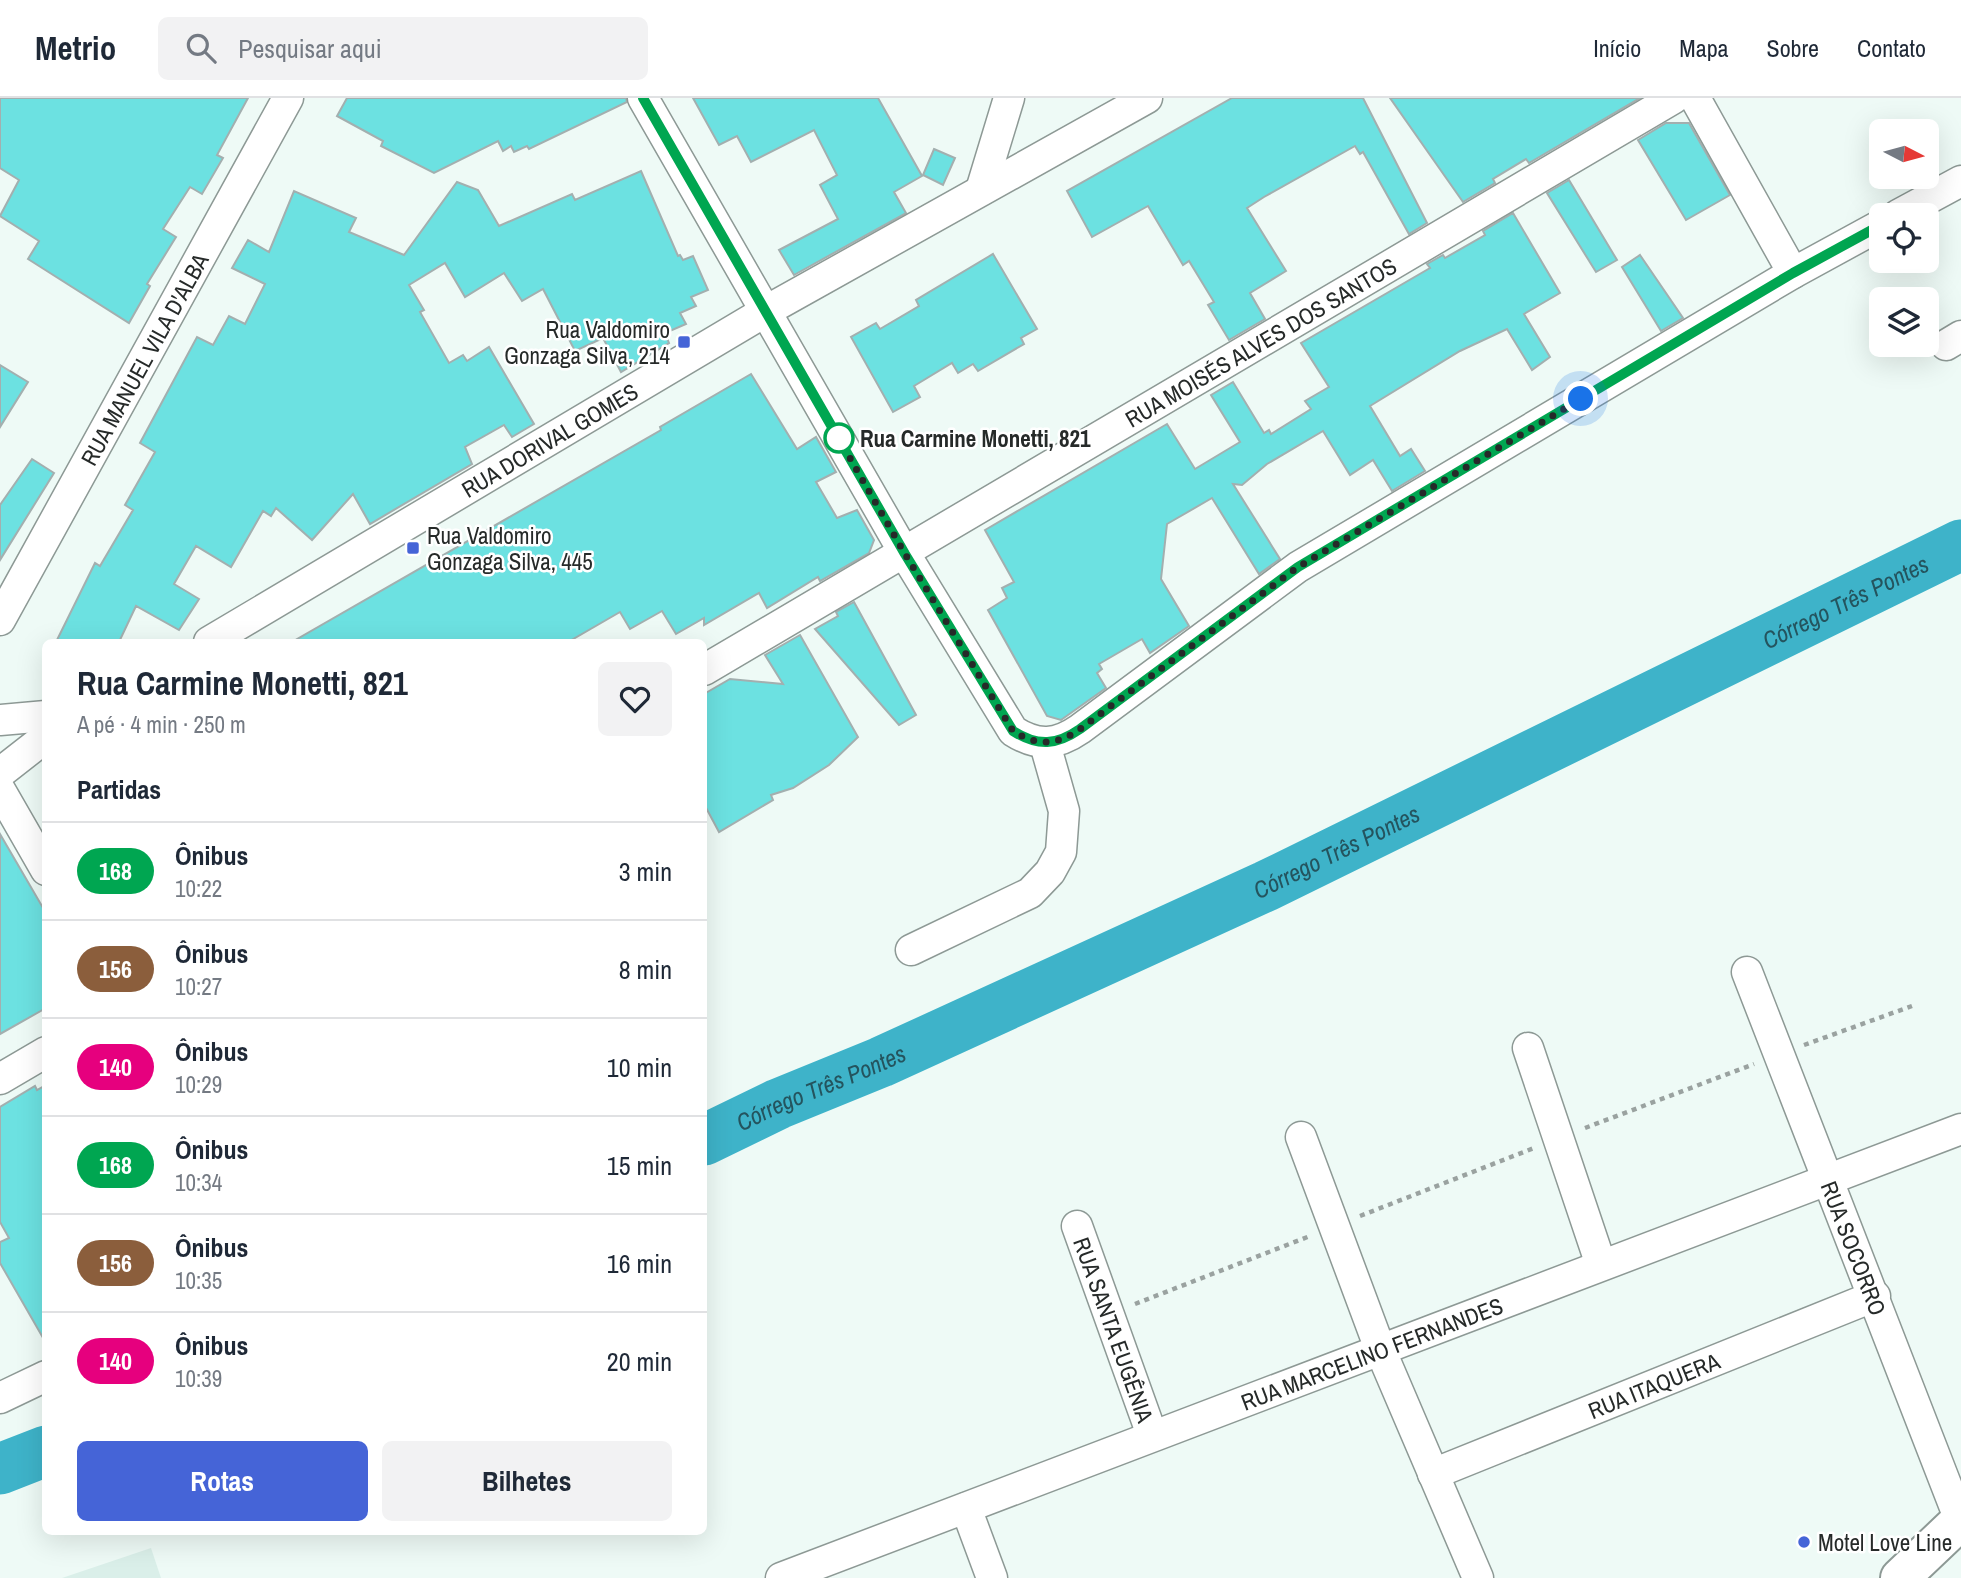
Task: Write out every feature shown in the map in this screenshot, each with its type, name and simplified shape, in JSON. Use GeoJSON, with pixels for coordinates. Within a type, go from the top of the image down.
{"type":"FeatureCollection","features":[{"type":"Feature","properties":{"kind":"main road"},"geometry":{"type":"LineString","coordinates":[[1900,1578],[1961,1521]]}},
{"type":"Feature","properties":{"kind":"street","name":"RUA MANUEL VILA D'ALBA"},"geometry":{"type":"LineString","coordinates":[[0,620],[288,98]]}},
{"type":"Feature","properties":{"kind":"street"},"geometry":{"type":"LineString","coordinates":[[643,98],[905,554],[1013,731],[1029,741],[1045,744],[1065,739],[1080,729],[1298,567],[1793,273],[1869,232]]}},
{"type":"Feature","properties":{"kind":"street"},"geometry":{"type":"LineString","coordinates":[[981,190],[1009,98]]}},
{"type":"Feature","properties":{"kind":"street","name":"RUA DORIVAL GOMES"},"geometry":{"type":"LineString","coordinates":[[214,639],[766,311],[1147,98]]}},
{"type":"Feature","properties":{"kind":"street","name":"RUA MOISÉS ALVES DOS SANTOS"},"geometry":{"type":"LineString","coordinates":[[707,668],[905,554],[1674,98]]}},
{"type":"Feature","properties":{"kind":"street"},"geometry":{"type":"LineString","coordinates":[[1695,98],[1793,273]]}},
{"type":"Feature","properties":{"kind":"street"},"geometry":{"type":"LineString","coordinates":[[1920,203],[1961,181]]}},
{"type":"Feature","properties":{"kind":"street"},"geometry":{"type":"LineString","coordinates":[[0,720],[42,716]]}},
{"type":"Feature","properties":{"kind":"street"},"geometry":{"type":"LineString","coordinates":[[0,773],[42,740]]}},
{"type":"Feature","properties":{"kind":"street"},"geometry":{"type":"LineString","coordinates":[[911,950],[1030,893],[1050,872],[1061,852],[1064,811],[1045,744]]}},
{"type":"Feature","properties":{"kind":"street"},"geometry":{"type":"LineString","coordinates":[[0,790],[42,863]]}},
{"type":"Feature","properties":{"kind":"street","name":"RUA SOCORRO"},"geometry":{"type":"LineString","coordinates":[[1746,972],[1961,1521]]}},
{"type":"Feature","properties":{"kind":"street"},"geometry":{"type":"LineString","coordinates":[[1528,1048],[1601,1265]]}},
{"type":"Feature","properties":{"kind":"street"},"geometry":{"type":"LineString","coordinates":[[0,1079],[42,1054]]}},
{"type":"Feature","properties":{"kind":"street","name":"RUA MARCELINO FERNANDES"},"geometry":{"type":"LineString","coordinates":[[781,1578],[1961,1129]]}},
{"type":"Feature","properties":{"kind":"street"},"geometry":{"type":"LineString","coordinates":[[1301,1138],[1332,1227],[1380,1349],[1478,1578]]}},
{"type":"Feature","properties":{"kind":"street","name":"RUA SANTA EUGÊNIA"},"geometry":{"type":"LineString","coordinates":[[1077,1226],[1111,1313],[1152,1435]]}},
{"type":"Feature","properties":{"kind":"street","name":"RUA ITAQUERA"},"geometry":{"type":"LineString","coordinates":[[1433,1475],[1875,1296]]}},
{"type":"Feature","properties":{"kind":"street"},"geometry":{"type":"LineString","coordinates":[[0,1398],[42,1378]]}},
{"type":"Feature","properties":{"kind":"street"},"geometry":{"type":"LineString","coordinates":[[966,1508],[992,1578]]}},
{"type":"Feature","properties":{"kind":"path"},"geometry":{"type":"LineString","coordinates":[[1111,1313],[1560,1138],[1912,1006]]}},
{"type":"Feature","properties":{"kind":"shaded area"},"geometry":{"type":"Polygon","coordinates":[[[151,1548],[161,1578],[62,1578],[151,1548]]]}},
{"type":"Feature","properties":{"kind":"building"},"geometry":{"type":"Polygon","coordinates":[[[0,98],[248,98],[217,155],[223,158],[202,194],[190,187],[163,229],[176,237],[147,284],[150,286],[129,323],[28,259],[39,241],[0,216],[19,180],[0,168],[0,98]]]}},
{"type":"Feature","properties":{"kind":"building"},"geometry":{"type":"Polygon","coordinates":[[[347,98],[626,98],[627,102],[529,149],[527,146],[514,152],[511,146],[503,151],[498,141],[434,173],[381,146],[383,141],[337,116],[347,98]]]}},
{"type":"Feature","properties":{"kind":"building"},"geometry":{"type":"Polygon","coordinates":[[[693,98],[878,98],[922,176],[894,192],[906,213],[794,275],[779,250],[838,219],[820,185],[837,175],[814,130],[751,162],[737,136],[719,145],[693,98]]]}},
{"type":"Feature","properties":{"kind":"building"},"geometry":{"type":"Polygon","coordinates":[[[1232,98],[1363,98],[1427,223],[1409,234],[1363,152],[1360,154],[1355,146],[1264,197],[1247,208],[1286,271],[1250,293],[1265,319],[1229,340],[1208,305],[1214,302],[1189,261],[1183,265],[1148,206],[1092,237],[1067,191],[1232,98]]]}},
{"type":"Feature","properties":{"kind":"building"},"geometry":{"type":"Polygon","coordinates":[[[1390,98],[1640,98],[1529,163],[1526,159],[1493,179],[1495,183],[1463,202],[1390,98]]]}},
{"type":"Feature","properties":{"kind":"building"},"geometry":{"type":"Polygon","coordinates":[[[1666,123],[1689,123],[1730,195],[1686,220],[1638,140],[1666,123]]]}},
{"type":"Feature","properties":{"kind":"building"},"geometry":{"type":"Polygon","coordinates":[[[934,149],[955,158],[943,185],[923,175],[934,149]]]}},
{"type":"Feature","properties":{"kind":"building"},"geometry":{"type":"Polygon","coordinates":[[[641,171],[678,256],[683,260],[693,256],[708,290],[691,297],[696,306],[680,313],[686,324],[665,333],[669,343],[621,372],[603,338],[575,351],[543,289],[522,301],[504,273],[465,297],[445,263],[409,285],[424,310],[420,312],[449,363],[463,355],[467,361],[489,347],[534,424],[512,437],[504,425],[465,447],[472,464],[370,524],[353,494],[312,540],[276,508],[271,516],[263,511],[231,567],[196,546],[174,584],[199,599],[179,630],[136,606],[120,639],[57,639],[95,563],[100,566],[133,510],[125,505],[155,452],[140,443],[197,337],[213,345],[229,316],[245,324],[265,284],[232,268],[248,240],[269,252],[294,191],[356,218],[349,232],[404,255],[457,182],[478,190],[499,226],[572,194],[575,200],[641,171]]]}},
{"type":"Feature","properties":{"kind":"building"},"geometry":{"type":"Polygon","coordinates":[[[1569,180],[1617,260],[1596,272],[1547,193],[1569,180]]]}},
{"type":"Feature","properties":{"kind":"building"},"geometry":{"type":"Polygon","coordinates":[[[1513,213],[1560,293],[1524,314],[1550,357],[1532,370],[1507,329],[1460,351],[1370,406],[1400,456],[1411,449],[1425,471],[1392,491],[1373,460],[1350,475],[1323,431],[1267,464],[1242,485],[1233,484],[1280,559],[1259,574],[1212,498],[1167,524],[1161,579],[1189,626],[1150,653],[1142,639],[1099,664],[1102,669],[1097,673],[1106,688],[1061,720],[1047,716],[988,610],[1007,598],[1002,588],[1014,582],[985,530],[1167,424],[1195,469],[1240,442],[1211,395],[1233,382],[1264,433],[1269,430],[1271,434],[1311,409],[1305,401],[1329,387],[1301,343],[1430,268],[1427,264],[1443,255],[1445,258],[1485,235],[1483,231],[1513,213]]]}},
{"type":"Feature","properties":{"kind":"building"},"geometry":{"type":"Polygon","coordinates":[[[993,254],[1037,329],[1021,338],[1024,344],[978,371],[973,364],[958,373],[952,363],[914,386],[920,397],[893,412],[851,337],[876,323],[880,329],[919,306],[916,300],[993,254]]]}},
{"type":"Feature","properties":{"kind":"building"},"geometry":{"type":"Polygon","coordinates":[[[1640,255],[1683,318],[1661,331],[1622,267],[1640,255]]]}},
{"type":"Feature","properties":{"kind":"building"},"geometry":{"type":"Polygon","coordinates":[[[0,365],[28,382],[0,427],[0,365]]]}},
{"type":"Feature","properties":{"kind":"building"},"geometry":{"type":"Polygon","coordinates":[[[751,374],[797,449],[816,437],[836,472],[816,482],[837,518],[857,510],[874,540],[869,553],[820,581],[818,577],[767,608],[759,593],[704,625],[704,618],[676,634],[662,611],[630,629],[620,612],[573,639],[297,639],[661,430],[660,427],[751,374]]]}},
{"type":"Feature","properties":{"kind":"building"},"geometry":{"type":"Polygon","coordinates":[[[32,459],[54,473],[0,560],[0,505],[32,459]]]}},
{"type":"Feature","properties":{"kind":"building"},"geometry":{"type":"Polygon","coordinates":[[[854,602],[916,715],[899,725],[815,629],[838,616],[836,612],[854,602]]]}},
{"type":"Feature","properties":{"kind":"building"},"geometry":{"type":"Polygon","coordinates":[[[800,635],[858,737],[829,765],[793,788],[771,795],[773,800],[719,832],[707,810],[707,692],[730,679],[783,684],[765,655],[800,635]]]}},
{"type":"Feature","properties":{"kind":"building"},"geometry":{"type":"Polygon","coordinates":[[[0,834],[42,906],[42,1010],[0,1034],[0,834]]]}},
{"type":"Feature","properties":{"kind":"building"},"geometry":{"type":"Polygon","coordinates":[[[35,1086],[37,1090],[42,1087],[42,1336],[0,1263],[0,1242],[9,1238],[0,1222],[0,1107],[35,1086]]]}},
{"type":"Feature","properties":{"kind":"waterway","name":"Córrego Três Pontes"},"geometry":{"type":"LineString","coordinates":[[707,1139],[778,1104],[881,1062],[1266,886],[1961,545]]}},
{"type":"Feature","properties":{"kind":"waterway","name":"Córrego Três Pontes"},"geometry":{"type":"LineString","coordinates":[[0,1469],[42,1453]]}},
{"type":"Feature","properties":{"kind":"bus line","name":"168"},"geometry":{"type":"LineString","coordinates":[[643,98],[905,554],[1013,731],[1029,741],[1045,744],[1065,739],[1080,729],[1298,567],[1793,273],[1869,232]]}},
{"type":"Feature","properties":{"kind":"place","name":"Rua Valdomiro Gonzaga Silva, 214"},"geometry":{"type":"Point","coordinates":[684,342]}},
{"type":"Feature","properties":{"kind":"place","name":"Rua Carmine Monetti, 821"},"geometry":{"type":"Point","coordinates":[839,438]}},
{"type":"Feature","properties":{"kind":"place","name":"Rua Valdomiro Gonzaga Silva, 445"},"geometry":{"type":"Point","coordinates":[413,548]}},
{"type":"Feature","properties":{"kind":"place","name":"Motel Love Line"},"geometry":{"type":"Point","coordinates":[1804,1542]}},
{"type":"Feature","properties":{"kind":"route"},"geometry":{"type":"LineString","coordinates":[[839,438],[835,432],[905,554],[1013,731],[1029,741],[1045,744],[1065,739],[1080,729],[1298,567],[1581,399]]}}]}
